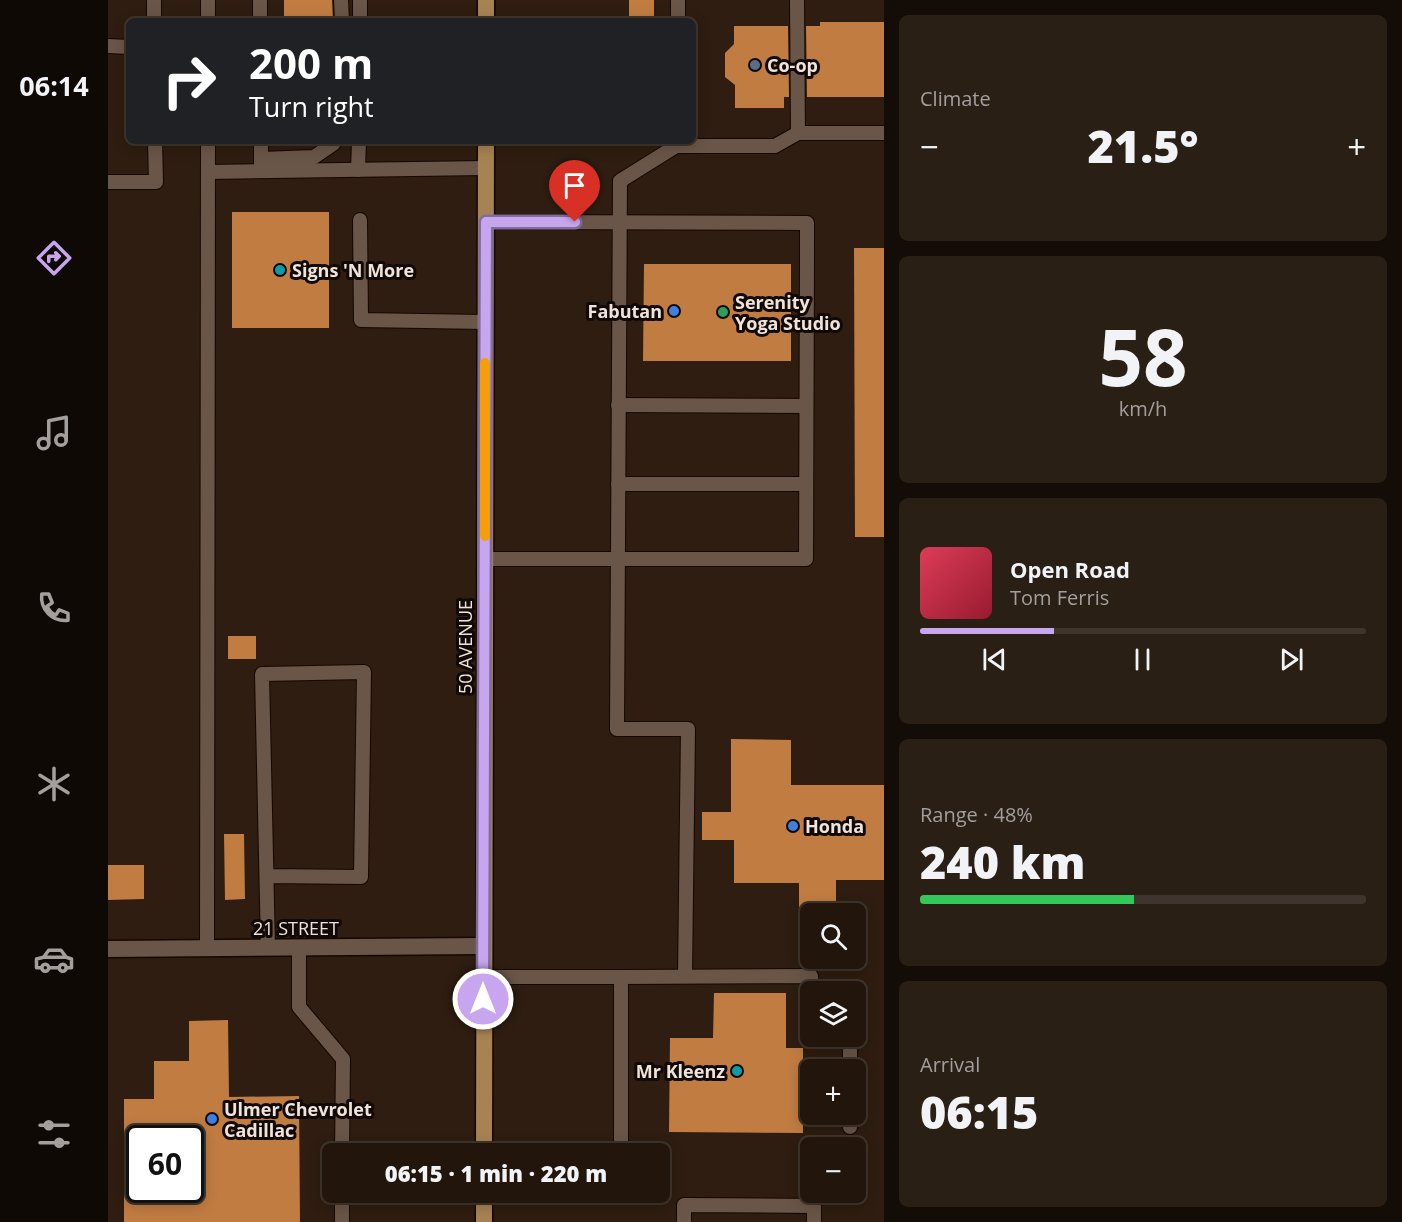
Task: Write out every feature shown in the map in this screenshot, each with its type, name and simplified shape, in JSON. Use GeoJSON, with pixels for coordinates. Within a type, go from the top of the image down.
{"type":"FeatureCollection","features":[{"type":"Feature","properties":{"kind":"main road"},"geometry":{"type":"LineString","coordinates":[[486,0],[486,18]]}},
{"type":"Feature","properties":{"kind":"main road","name":"50 AVENUE"},"geometry":{"type":"LineString","coordinates":[[484,1143],[486,144]]}},
{"type":"Feature","properties":{"kind":"main road"},"geometry":{"type":"LineString","coordinates":[[484,1203],[484,1222]]}},
{"type":"Feature","properties":{"kind":"street","name":"21 STREET"},"geometry":{"type":"LineString","coordinates":[[108,949],[483,946]]}},
{"type":"Feature","properties":{"kind":"lane"},"geometry":{"type":"LineString","coordinates":[[154,0],[154,18]]}},
{"type":"Feature","properties":{"kind":"lane"},"geometry":{"type":"LineString","coordinates":[[208,0],[208,18]]}},
{"type":"Feature","properties":{"kind":"lane"},"geometry":{"type":"LineString","coordinates":[[260,0],[260,18]]}},
{"type":"Feature","properties":{"kind":"lane"},"geometry":{"type":"LineString","coordinates":[[341,0],[342,18]]}},
{"type":"Feature","properties":{"kind":"lane"},"geometry":{"type":"LineString","coordinates":[[360,0],[360,18]]}},
{"type":"Feature","properties":{"kind":"lane"},"geometry":{"type":"LineString","coordinates":[[678,0],[678,18]]}},
{"type":"Feature","properties":{"kind":"lane"},"geometry":{"type":"LineString","coordinates":[[797,0],[798,133]]}},
{"type":"Feature","properties":{"kind":"lane"},"geometry":{"type":"LineString","coordinates":[[108,46],[126,47]]}},
{"type":"Feature","properties":{"kind":"lane"},"geometry":{"type":"LineString","coordinates":[[686,976],[688,729],[617,729],[620,181],[676,144],[775,146],[798,133],[884,133]]}},
{"type":"Feature","properties":{"kind":"lane"},"geometry":{"type":"LineString","coordinates":[[108,182],[156,182],[155,144]]}},
{"type":"Feature","properties":{"kind":"lane"},"geometry":{"type":"LineString","coordinates":[[207,948],[208,144]]}},
{"type":"Feature","properties":{"kind":"lane"},"geometry":{"type":"LineString","coordinates":[[261,144],[261,165]]}},
{"type":"Feature","properties":{"kind":"lane"},"geometry":{"type":"LineString","coordinates":[[208,172],[314,157],[333,144]]}},
{"type":"Feature","properties":{"kind":"lane"},"geometry":{"type":"LineString","coordinates":[[358,170],[359,144]]}},
{"type":"Feature","properties":{"kind":"lane"},"geometry":{"type":"LineString","coordinates":[[261,165],[358,170],[486,168]]}},
{"type":"Feature","properties":{"kind":"lane"},"geometry":{"type":"LineString","coordinates":[[360,220],[361,320],[485,322]]}},
{"type":"Feature","properties":{"kind":"lane"},"geometry":{"type":"LineString","coordinates":[[485,559],[806,560],[807,224],[486,222]]}},
{"type":"Feature","properties":{"kind":"lane"},"geometry":{"type":"LineString","coordinates":[[618,405],[806,406]]}},
{"type":"Feature","properties":{"kind":"lane"},"geometry":{"type":"LineString","coordinates":[[618,484],[806,484]]}},
{"type":"Feature","properties":{"kind":"lane"},"geometry":{"type":"LineString","coordinates":[[267,876],[361,877],[364,672],[262,674],[268,948]]}},
{"type":"Feature","properties":{"kind":"lane"},"geometry":{"type":"LineString","coordinates":[[299,948],[299,1007],[343,1059],[342,1143]]}},
{"type":"Feature","properties":{"kind":"lane"},"geometry":{"type":"LineString","coordinates":[[483,977],[811,976],[811,981]]}},
{"type":"Feature","properties":{"kind":"lane"},"geometry":{"type":"LineString","coordinates":[[621,977],[621,1140]]}},
{"type":"Feature","properties":{"kind":"lane"},"geometry":{"type":"LineString","coordinates":[[342,1203],[342,1222]]}},
{"type":"Feature","properties":{"kind":"lane"},"geometry":{"type":"LineString","coordinates":[[684,1222],[684,1205],[696,1205],[814,1206],[814,1222]]}},
{"type":"Feature","properties":{"kind":"building"},"geometry":{"type":"Polygon","coordinates":[[[284,0],[332,0],[333,18],[284,18],[284,0]]]}},
{"type":"Feature","properties":{"kind":"building"},"geometry":{"type":"Polygon","coordinates":[[[629,0],[654,0],[654,18],[629,18],[629,0]]]}},
{"type":"Feature","properties":{"kind":"building"},"geometry":{"type":"Polygon","coordinates":[[[820,22],[884,22],[884,97],[807,97],[806,26],[820,26],[820,22]]]}},
{"type":"Feature","properties":{"kind":"building","name":"Co-op"},"geometry":{"type":"Polygon","coordinates":[[[734,26],[788,26],[789,97],[784,97],[784,108],[735,108],[735,85],[725,77],[725,53],[734,44],[734,26]]]}},
{"type":"Feature","properties":{"kind":"building","name":"Signs 'N More"},"geometry":{"type":"Polygon","coordinates":[[[232,212],[329,212],[329,328],[232,328],[232,212]]]}},
{"type":"Feature","properties":{"kind":"building"},"geometry":{"type":"Polygon","coordinates":[[[854,248],[884,248],[884,537],[855,537],[854,248]]]}},
{"type":"Feature","properties":{"kind":"building"},"geometry":{"type":"Polygon","coordinates":[[[644,264],[791,264],[791,361],[643,361],[644,264]]]}},
{"type":"Feature","properties":{"kind":"building"},"geometry":{"type":"Polygon","coordinates":[[[228,636],[256,636],[256,659],[228,659],[228,636]]]}},
{"type":"Feature","properties":{"kind":"building","name":"Honda"},"geometry":{"type":"Polygon","coordinates":[[[731,739],[791,740],[791,785],[884,785],[884,880],[836,880],[836,903],[800,903],[799,914],[799,883],[734,883],[734,840],[702,840],[702,812],[731,812],[731,739]]]}},
{"type":"Feature","properties":{"kind":"building"},"geometry":{"type":"Polygon","coordinates":[[[224,834],[244,834],[245,899],[225,900],[224,834]]]}},
{"type":"Feature","properties":{"kind":"building"},"geometry":{"type":"Polygon","coordinates":[[[108,865],[144,865],[144,899],[108,900],[108,865]]]}},
{"type":"Feature","properties":{"kind":"building","name":"Mr Kleenz"},"geometry":{"type":"Polygon","coordinates":[[[714,993],[786,993],[786,1048],[803,1048],[803,1059],[800,1059],[800,1125],[803,1125],[803,1133],[669,1132],[670,1038],[713,1038],[714,993]]]}},
{"type":"Feature","properties":{"kind":"building","name":"Ulmer Chevrolet Cadillac"},"geometry":{"type":"Polygon","coordinates":[[[228,1020],[229,1097],[299,1096],[300,1222],[124,1222],[124,1190],[126,1190],[126,1203],[204,1203],[204,1125],[126,1125],[126,1138],[124,1138],[124,1099],[154,1099],[154,1061],[189,1061],[189,1021],[228,1020]]]}},
{"type":"Feature","properties":{"kind":"slow traffic"},"geometry":{"type":"LineString","coordinates":[[485,363],[485,536]]}},
{"type":"Feature","properties":{"kind":"place","name":"Co-op"},"geometry":{"type":"Point","coordinates":[755,65]}},
{"type":"Feature","properties":{"kind":"place","name":"Signs 'N More"},"geometry":{"type":"Point","coordinates":[280,270]}},
{"type":"Feature","properties":{"kind":"place","name":"Fabutan"},"geometry":{"type":"Point","coordinates":[674,311]}},
{"type":"Feature","properties":{"kind":"place","name":"Serenity Yoga Studio"},"geometry":{"type":"Point","coordinates":[723,312]}},
{"type":"Feature","properties":{"kind":"place","name":"Honda"},"geometry":{"type":"Point","coordinates":[793,826]}},
{"type":"Feature","properties":{"kind":"place","name":"Mr Kleenz"},"geometry":{"type":"Point","coordinates":[737,1071]}},
{"type":"Feature","properties":{"kind":"place","name":"Ulmer Chevrolet Cadillac"},"geometry":{"type":"Point","coordinates":[212,1119]}},
{"type":"Feature","properties":{"kind":"route"},"geometry":{"type":"LineString","coordinates":[[483,999],[486,222],[575,222]]}}]}
